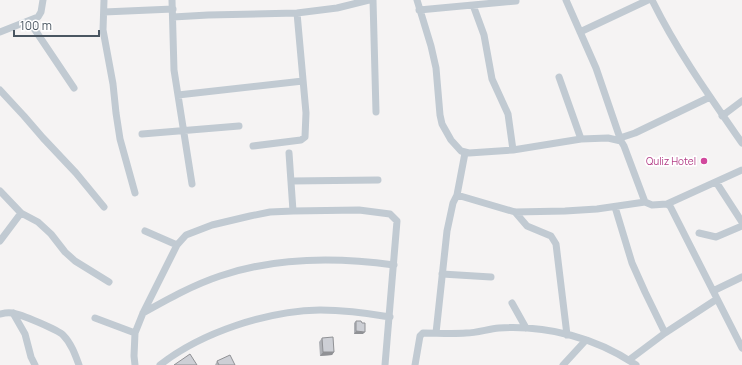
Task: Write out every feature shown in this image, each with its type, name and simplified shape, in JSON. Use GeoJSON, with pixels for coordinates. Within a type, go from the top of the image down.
{"type":"FeatureCollection","features":[{"type":"Feature","properties":{"kind":"street"},"geometry":{"type":"LineString","coordinates":[[0,32],[38,17],[41,12],[43,0]]}},
{"type":"Feature","properties":{"kind":"street"},"geometry":{"type":"LineString","coordinates":[[104,0],[103,30],[113,84],[119,132],[135,193]]}},
{"type":"Feature","properties":{"kind":"street"},"geometry":{"type":"LineString","coordinates":[[172,0],[174,70],[192,184]]}},
{"type":"Feature","properties":{"kind":"street"},"geometry":{"type":"LineString","coordinates":[[173,17],[298,13],[337,8],[369,0]]}},
{"type":"Feature","properties":{"kind":"street"},"geometry":{"type":"LineString","coordinates":[[373,0],[376,112]]}},
{"type":"Feature","properties":{"kind":"street"},"geometry":{"type":"LineString","coordinates":[[417,0],[436,68],[442,124],[451,140],[461,151],[466,153],[513,150],[581,139],[608,138],[620,140],[710,97]]}},
{"type":"Feature","properties":{"kind":"street"},"geometry":{"type":"LineString","coordinates":[[566,0],[596,68],[620,140],[624,146],[645,202]]}},
{"type":"Feature","properties":{"kind":"street"},"geometry":{"type":"LineString","coordinates":[[580,32],[648,0]]}},
{"type":"Feature","properties":{"kind":"street"},"geometry":{"type":"LineString","coordinates":[[652,0],[667,28],[710,97],[742,143]]}},
{"type":"Feature","properties":{"kind":"street"},"geometry":{"type":"LineString","coordinates":[[419,10],[516,1]]}},
{"type":"Feature","properties":{"kind":"street"},"geometry":{"type":"LineString","coordinates":[[473,5],[484,34],[492,80],[508,114],[513,150]]}},
{"type":"Feature","properties":{"kind":"street"},"geometry":{"type":"LineString","coordinates":[[104,12],[172,9]]}},
{"type":"Feature","properties":{"kind":"street"},"geometry":{"type":"LineString","coordinates":[[253,146],[301,140],[305,137],[306,120],[304,81],[298,13]]}},
{"type":"Feature","properties":{"kind":"street"},"geometry":{"type":"LineString","coordinates":[[30,21],[74,88]]}},
{"type":"Feature","properties":{"kind":"street"},"geometry":{"type":"LineString","coordinates":[[559,77],[581,139]]}},
{"type":"Feature","properties":{"kind":"street"},"geometry":{"type":"LineString","coordinates":[[178,95],[304,81]]}},
{"type":"Feature","properties":{"kind":"street"},"geometry":{"type":"LineString","coordinates":[[0,90],[76,173],[104,208]]}},
{"type":"Feature","properties":{"kind":"street"},"geometry":{"type":"LineString","coordinates":[[722,116],[742,101]]}},
{"type":"Feature","properties":{"kind":"street"},"geometry":{"type":"LineString","coordinates":[[142,134],[238,126]]}},
{"type":"Feature","properties":{"kind":"street"},"geometry":{"type":"LineString","coordinates":[[289,153],[293,210]]}},
{"type":"Feature","properties":{"kind":"street"},"geometry":{"type":"LineString","coordinates":[[436,333],[448,221],[457,195],[466,153]]}},
{"type":"Feature","properties":{"kind":"street"},"geometry":{"type":"LineString","coordinates":[[457,195],[516,212],[565,211],[615,207],[645,202],[655,205],[667,204],[742,170]]}},
{"type":"Feature","properties":{"kind":"street"},"geometry":{"type":"LineString","coordinates":[[291,181],[378,180]]}},
{"type":"Feature","properties":{"kind":"street"},"geometry":{"type":"LineString","coordinates":[[699,233],[716,237],[741,221],[716,182]]}},
{"type":"Feature","properties":{"kind":"street"},"geometry":{"type":"LineString","coordinates":[[0,192],[21,213],[38,222],[75,261],[109,282]]}},
{"type":"Feature","properties":{"kind":"street"},"geometry":{"type":"LineString","coordinates":[[667,204],[670,206],[678,220],[742,348]]}},
{"type":"Feature","properties":{"kind":"street"},"geometry":{"type":"LineString","coordinates":[[615,207],[632,263],[665,333]]}},
{"type":"Feature","properties":{"kind":"street"},"geometry":{"type":"LineString","coordinates":[[135,365],[135,333],[143,313],[177,245],[186,235],[212,226],[270,212],[293,210],[359,210],[390,214],[395,219],[397,225],[385,365]]}},
{"type":"Feature","properties":{"kind":"street"},"geometry":{"type":"LineString","coordinates":[[516,212],[527,226],[551,236],[556,244],[567,335]]}},
{"type":"Feature","properties":{"kind":"street"},"geometry":{"type":"LineString","coordinates":[[0,241],[21,213]]}},
{"type":"Feature","properties":{"kind":"street"},"geometry":{"type":"LineString","coordinates":[[144,231],[177,245]]}},
{"type":"Feature","properties":{"kind":"street"},"geometry":{"type":"LineString","coordinates":[[143,313],[176,295],[209,280],[230,273],[261,266],[295,261],[333,260],[352,260],[394,265]]}},
{"type":"Feature","properties":{"kind":"street"},"geometry":{"type":"LineString","coordinates":[[442,274],[490,277]]}},
{"type":"Feature","properties":{"kind":"street"},"geometry":{"type":"LineString","coordinates":[[713,291],[742,277]]}},
{"type":"Feature","properties":{"kind":"street"},"geometry":{"type":"LineString","coordinates":[[415,365],[421,334],[466,333],[500,328],[545,330],[586,340],[614,351],[633,363],[665,333],[717,299]]}},
{"type":"Feature","properties":{"kind":"street"},"geometry":{"type":"LineString","coordinates":[[512,303],[526,328]]}},
{"type":"Feature","properties":{"kind":"street"},"geometry":{"type":"LineString","coordinates":[[160,365],[192,344],[219,333],[270,316],[319,310],[355,312],[390,317]]}},
{"type":"Feature","properties":{"kind":"street"},"geometry":{"type":"LineString","coordinates":[[0,314],[8,312],[13,313],[62,334],[71,345],[79,365]]}},
{"type":"Feature","properties":{"kind":"street"},"geometry":{"type":"LineString","coordinates":[[13,313],[25,334],[31,357],[35,365]]}},
{"type":"Feature","properties":{"kind":"street"},"geometry":{"type":"LineString","coordinates":[[95,318],[135,333]]}},
{"type":"Feature","properties":{"kind":"street"},"geometry":{"type":"LineString","coordinates":[[562,365],[586,340]]}},
{"type":"Feature","properties":{"kind":"building"},"geometry":{"type":"Polygon","coordinates":[[[356,321],[365,323],[365,332],[356,331],[356,321]]]}},
{"type":"Feature","properties":{"kind":"building"},"geometry":{"type":"Polygon","coordinates":[[[333,337],[334,352],[323,352],[322,338],[333,337]]]}},
{"type":"Feature","properties":{"kind":"building"},"geometry":{"type":"Polygon","coordinates":[[[190,354],[197,365],[174,365],[190,354]]]}},
{"type":"Feature","properties":{"kind":"building"},"geometry":{"type":"Polygon","coordinates":[[[230,355],[235,365],[219,365],[217,361],[230,355]]]}},
{"type":"Feature","properties":{"kind":"place","name":"Quliz Hotel"},"geometry":{"type":"Point","coordinates":[704,161]}}]}
